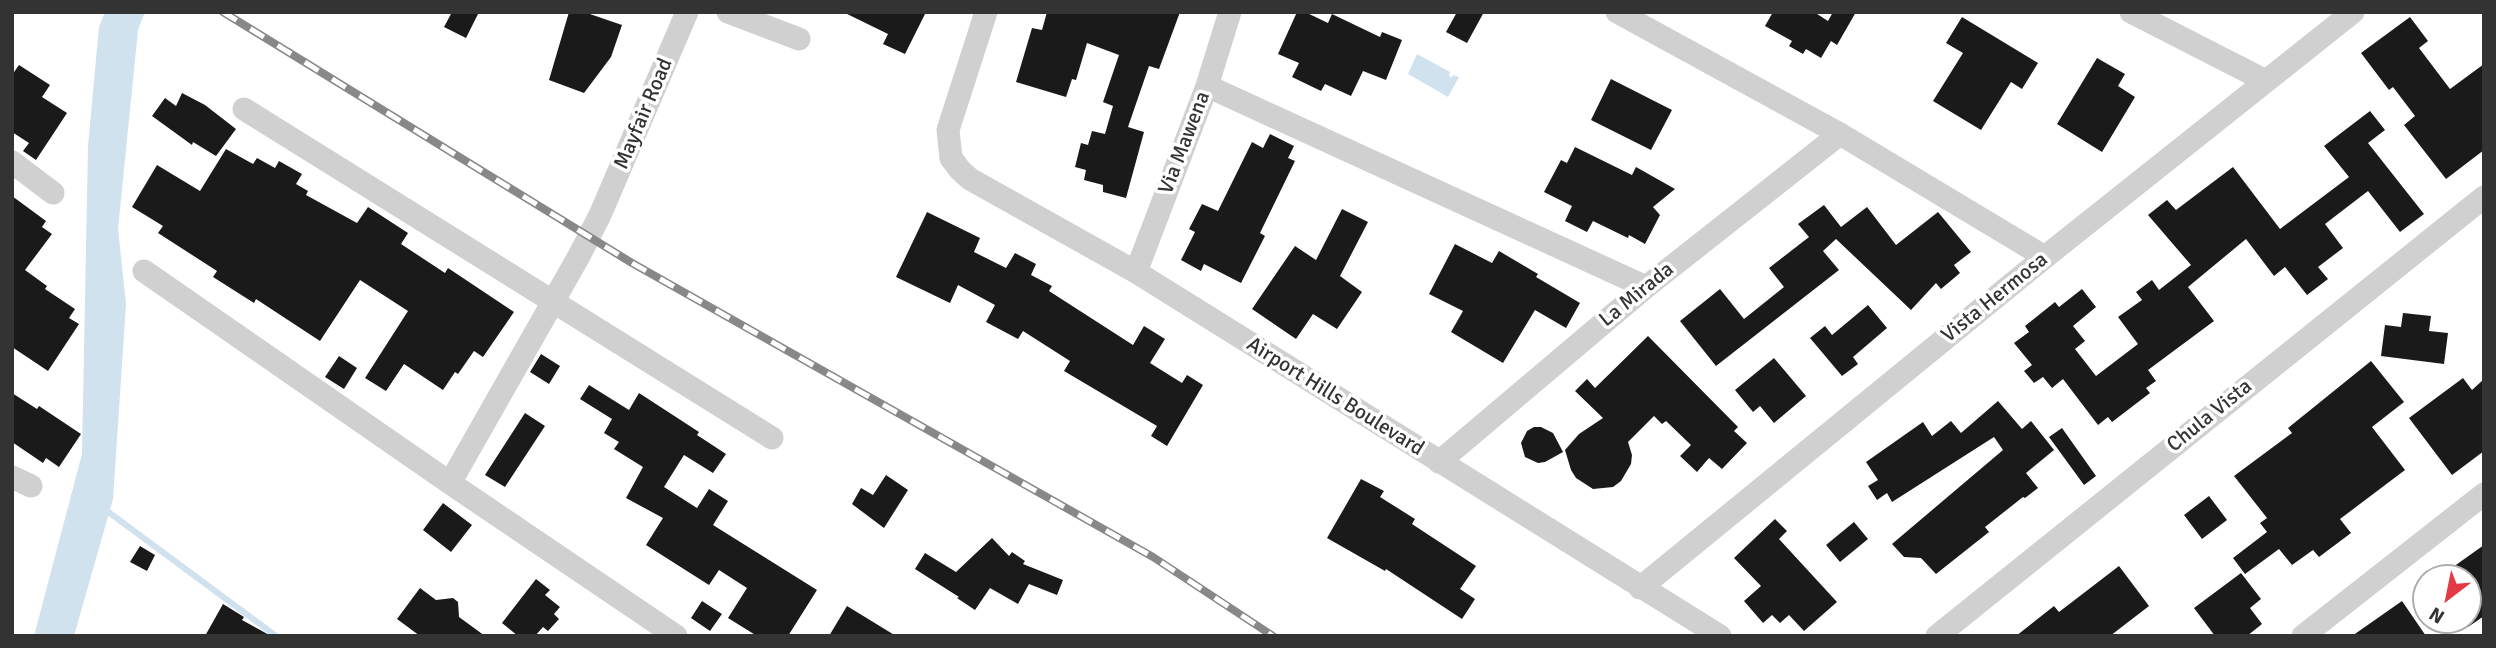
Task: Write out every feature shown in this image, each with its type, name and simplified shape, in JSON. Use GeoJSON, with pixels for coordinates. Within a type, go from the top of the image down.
{"type":"FeatureCollection","features":[{"type":"Feature","properties":{"kind":"street","name":"Mayfair Road"},"geometry":{"type":"LineString","coordinates":[[450,483],[600,215],[687,12]]}},
{"type":"Feature","properties":{"kind":"street"},"geometry":{"type":"LineString","coordinates":[[728,12],[799,39]]}},
{"type":"Feature","properties":{"kind":"street","name":"Airport Hills Boulevard"},"geometry":{"type":"LineString","coordinates":[[986,12],[948,130],[951,158],[970,179],[1136,272],[1720,636]]}},
{"type":"Feature","properties":{"kind":"street","name":"Via Mawena"},"geometry":{"type":"LineString","coordinates":[[1136,272],[1208,86],[1230,12]]}},
{"type":"Feature","properties":{"kind":"street"},"geometry":{"type":"LineString","coordinates":[[1616,12],[1840,134],[2045,257]]}},
{"type":"Feature","properties":{"kind":"street"},"geometry":{"type":"LineString","coordinates":[[2131,12],[2266,81]]}},
{"type":"Feature","properties":{"kind":"street","name":"Vista Hermosa"},"geometry":{"type":"LineString","coordinates":[[1640,588],[2045,257],[2353,12]]}},
{"type":"Feature","properties":{"kind":"street"},"geometry":{"type":"LineString","coordinates":[[1208,86],[1646,287]]}},
{"type":"Feature","properties":{"kind":"street"},"geometry":{"type":"LineString","coordinates":[[244,109],[772,438]]}},
{"type":"Feature","properties":{"kind":"street","name":"La Mirada"},"geometry":{"type":"LineString","coordinates":[[1438,462],[1646,287],[1840,134]]}},
{"type":"Feature","properties":{"kind":"street"},"geometry":{"type":"LineString","coordinates":[[12,162],[54,193]]}},
{"type":"Feature","properties":{"kind":"street","name":"Chula Vista"},"geometry":{"type":"LineString","coordinates":[[1937,636],[2484,197]]}},
{"type":"Feature","properties":{"kind":"street"},"geometry":{"type":"LineString","coordinates":[[144,271],[661,632]]}},
{"type":"Feature","properties":{"kind":"street"},"geometry":{"type":"LineString","coordinates":[[2303,636],[2484,494]]}},
{"type":"Feature","properties":{"kind":"water"},"geometry":{"type":"Polygon","coordinates":[[[105,12],[145,12],[138,30],[118,229],[126,304],[113,499],[74,636],[34,636],[82,454],[88,146],[99,27],[105,12]]]}},
{"type":"Feature","properties":{"kind":"water"},"geometry":{"type":"Polygon","coordinates":[[[1417,54],[1450,72],[1452,78],[1453,75],[1459,77],[1448,97],[1408,74],[1417,54]]]}},
{"type":"Feature","properties":{"kind":"building"},"geometry":{"type":"Polygon","coordinates":[[[452,12],[479,12],[466,38],[444,27],[452,12]]]}},
{"type":"Feature","properties":{"kind":"building"},"geometry":{"type":"Polygon","coordinates":[[[569,12],[584,12],[622,25],[611,57],[584,93],[549,80],[569,12]]]}},
{"type":"Feature","properties":{"kind":"building"},"geometry":{"type":"Polygon","coordinates":[[[843,12],[926,12],[905,54],[883,44],[888,34],[843,12]]]}},
{"type":"Feature","properties":{"kind":"building"},"geometry":{"type":"Polygon","coordinates":[[[1047,12],[1180,12],[1159,69],[1149,66],[1128,127],[1144,132],[1126,198],[1103,192],[1103,185],[1084,180],[1086,170],[1075,167],[1081,143],[1088,145],[1092,131],[1105,134],[1113,106],[1103,102],[1119,55],[1087,43],[1076,80],[1072,79],[1066,97],[1016,82],[1032,28],[1042,30],[1047,12]]]}},
{"type":"Feature","properties":{"kind":"building"},"geometry":{"type":"Polygon","coordinates":[[[1297,12],[1305,12],[1328,23],[1332,14],[1380,37],[1382,32],[1402,40],[1386,80],[1363,71],[1351,96],[1325,84],[1321,91],[1292,77],[1299,63],[1278,54],[1297,12]]]}},
{"type":"Feature","properties":{"kind":"building"},"geometry":{"type":"Polygon","coordinates":[[[1457,12],[1484,12],[1467,43],[1446,32],[1457,12]]]}},
{"type":"Feature","properties":{"kind":"building"},"geometry":{"type":"Polygon","coordinates":[[[1773,12],[1814,12],[1828,21],[1833,12],[1856,12],[1837,45],[1831,41],[1821,58],[1806,49],[1803,54],[1789,46],[1792,41],[1765,26],[1773,12]]]}},
{"type":"Feature","properties":{"kind":"building"},"geometry":{"type":"Polygon","coordinates":[[[1962,17],[2038,63],[2022,89],[2011,82],[1981,130],[1933,101],[1963,53],[1946,43],[1962,17]]]}},
{"type":"Feature","properties":{"kind":"building"},"geometry":{"type":"Polygon","coordinates":[[[2410,17],[2428,41],[2419,48],[2450,89],[2484,64],[2484,150],[2446,179],[2404,125],[2415,116],[2393,87],[2389,90],[2361,53],[2410,17]]]}},
{"type":"Feature","properties":{"kind":"building"},"geometry":{"type":"Polygon","coordinates":[[[2097,58],[2125,74],[2118,86],[2135,97],[2102,152],[2057,124],[2097,58]]]}},
{"type":"Feature","properties":{"kind":"building"},"geometry":{"type":"Polygon","coordinates":[[[19,65],[50,85],[42,97],[67,113],[36,160],[23,151],[29,143],[12,132],[12,75],[19,65]]]}},
{"type":"Feature","properties":{"kind":"building"},"geometry":{"type":"Polygon","coordinates":[[[1611,79],[1672,110],[1651,150],[1591,120],[1611,79]]]}},
{"type":"Feature","properties":{"kind":"building"},"geometry":{"type":"Polygon","coordinates":[[[182,93],[205,105],[236,129],[216,156],[193,142],[192,145],[152,116],[165,98],[176,106],[182,93]]]}},
{"type":"Feature","properties":{"kind":"building"},"geometry":{"type":"Polygon","coordinates":[[[2370,111],[2385,130],[2368,143],[2424,214],[2400,232],[2368,191],[2325,224],[2343,248],[2318,267],[2328,279],[2307,295],[2285,267],[2274,276],[2246,239],[2188,287],[2214,321],[2148,370],[2156,381],[2146,388],[2150,393],[2112,422],[2108,417],[2098,425],[2063,379],[2052,388],[2043,377],[2034,383],[2024,371],[2032,365],[2014,343],[2029,332],[2025,326],[2055,302],[2059,307],[2082,289],[2096,307],[2073,326],[2085,341],[2075,349],[2096,376],[2138,344],[2118,317],[2142,300],[2136,292],[2152,280],[2159,290],[2191,265],[2148,215],[2167,200],[2176,210],[2233,167],[2280,229],[2349,177],[2324,146],[2370,111]]]}},
{"type":"Feature","properties":{"kind":"building"},"geometry":{"type":"Polygon","coordinates":[[[1270,134],[1294,146],[1288,158],[1295,161],[1260,233],[1265,236],[1241,283],[1204,264],[1201,271],[1181,260],[1195,232],[1189,229],[1202,204],[1218,211],[1252,142],[1263,148],[1270,134]]]}},
{"type":"Feature","properties":{"kind":"building"},"geometry":{"type":"Polygon","coordinates":[[[1575,147],[1632,175],[1636,167],[1675,189],[1653,207],[1660,215],[1645,244],[1593,221],[1587,232],[1565,221],[1572,206],[1544,192],[1561,160],[1567,163],[1575,147]]]}},
{"type":"Feature","properties":{"kind":"building"},"geometry":{"type":"Polygon","coordinates":[[[226,149],[253,164],[257,158],[275,168],[279,161],[302,174],[296,184],[308,191],[306,195],[357,223],[368,207],[408,233],[401,244],[445,273],[448,268],[514,312],[483,357],[474,351],[443,390],[404,364],[386,391],[365,378],[408,311],[360,280],[320,341],[256,299],[254,303],[213,277],[217,271],[158,233],[163,226],[132,207],[157,165],[200,191],[226,149]]]}},
{"type":"Feature","properties":{"kind":"building"},"geometry":{"type":"Polygon","coordinates":[[[12,196],[46,221],[42,227],[52,234],[25,270],[47,286],[45,289],[75,309],[69,318],[79,324],[48,371],[12,347],[12,196]]]}},
{"type":"Feature","properties":{"kind":"building"},"geometry":{"type":"Polygon","coordinates":[[[1824,205],[1841,227],[1867,207],[1896,245],[1938,212],[1971,252],[1954,265],[1960,273],[1941,289],[1936,283],[1911,310],[1836,239],[1823,251],[1839,270],[1716,366],[1680,321],[1720,289],[1744,319],[1784,287],[1769,268],[1809,237],[1798,224],[1824,205]]]}},
{"type":"Feature","properties":{"kind":"building"},"geometry":{"type":"Polygon","coordinates":[[[1342,209],[1368,222],[1340,276],[1362,292],[1337,329],[1313,314],[1296,339],[1252,309],[1295,246],[1316,260],[1342,209]]]}},
{"type":"Feature","properties":{"kind":"building"},"geometry":{"type":"Polygon","coordinates":[[[927,212],[980,238],[974,252],[1006,268],[1015,253],[1036,264],[1031,275],[1052,286],[1049,291],[1133,345],[1144,326],[1165,339],[1150,363],[1182,383],[1187,375],[1203,385],[1167,446],[1151,436],[1157,426],[1064,371],[1070,361],[1023,331],[1018,339],[986,322],[995,305],[958,285],[950,303],[896,277],[927,212]]]}},
{"type":"Feature","properties":{"kind":"building"},"geometry":{"type":"Polygon","coordinates":[[[1455,244],[1492,263],[1499,251],[1580,303],[1566,328],[1535,310],[1503,363],[1451,332],[1463,311],[1429,294],[1455,244]]]}},
{"type":"Feature","properties":{"kind":"building"},"geometry":{"type":"Polygon","coordinates":[[[1868,305],[1887,328],[1853,357],[1858,364],[1842,376],[1810,338],[1825,326],[1832,335],[1868,305]]]}},
{"type":"Feature","properties":{"kind":"building"},"geometry":{"type":"Polygon","coordinates":[[[2403,313],[2431,316],[2429,331],[2448,333],[2444,364],[2381,356],[2385,325],[2401,327],[2403,313]]]}},
{"type":"Feature","properties":{"kind":"building"},"geometry":{"type":"Polygon","coordinates":[[[1648,336],[1738,427],[1734,431],[1747,443],[1722,469],[1709,458],[1697,472],[1680,456],[1691,445],[1666,421],[1662,424],[1654,416],[1628,442],[1632,455],[1631,464],[1621,481],[1613,487],[1593,489],[1576,478],[1565,450],[1579,434],[1603,418],[1575,391],[1587,379],[1595,388],[1648,336]]]}},
{"type":"Feature","properties":{"kind":"building"},"geometry":{"type":"Polygon","coordinates":[[[541,354],[560,366],[549,384],[530,372],[541,354]]]}},
{"type":"Feature","properties":{"kind":"building"},"geometry":{"type":"Polygon","coordinates":[[[339,356],[357,368],[344,389],[325,377],[339,356]]]}},
{"type":"Feature","properties":{"kind":"building"},"geometry":{"type":"Polygon","coordinates":[[[1774,358],[1806,396],[1774,423],[1760,406],[1753,412],[1735,390],[1774,358]]]}},
{"type":"Feature","properties":{"kind":"building"},"geometry":{"type":"Polygon","coordinates":[[[2371,361],[2404,402],[2372,427],[2405,470],[2340,519],[2351,533],[2319,557],[2313,550],[2292,565],[2279,549],[2245,574],[2233,558],[2267,532],[2260,523],[2267,518],[2234,476],[2292,433],[2288,428],[2371,361]]]}},
{"type":"Feature","properties":{"kind":"building"},"geometry":{"type":"Polygon","coordinates":[[[2463,378],[2472,390],[2484,379],[2484,451],[2452,475],[2409,418],[2463,378]]]}},
{"type":"Feature","properties":{"kind":"building"},"geometry":{"type":"Polygon","coordinates":[[[589,385],[629,410],[639,393],[699,432],[697,435],[726,454],[713,473],[684,455],[664,487],[697,508],[709,489],[728,501],[713,525],[817,590],[788,636],[757,636],[728,618],[747,588],[719,570],[709,585],[646,545],[663,518],[626,498],[643,467],[614,449],[619,442],[604,433],[612,419],[580,399],[589,385]]]}},
{"type":"Feature","properties":{"kind":"building"},"geometry":{"type":"Polygon","coordinates":[[[12,393],[37,409],[39,406],[81,434],[59,467],[46,458],[43,463],[12,442],[12,393]]]}},
{"type":"Feature","properties":{"kind":"building"},"geometry":{"type":"Polygon","coordinates":[[[1998,401],[2022,429],[2031,421],[2054,450],[2026,473],[2038,488],[1985,527],[1989,532],[1936,574],[1921,558],[1904,557],[1892,544],[2003,450],[1994,437],[1892,502],[1887,493],[1877,500],[1868,486],[1878,480],[1866,462],[1923,422],[1932,436],[1951,421],[1961,433],[1998,401]]]}},
{"type":"Feature","properties":{"kind":"building"},"geometry":{"type":"Polygon","coordinates":[[[525,413],[545,426],[505,487],[485,475],[525,413]]]}},
{"type":"Feature","properties":{"kind":"building"},"geometry":{"type":"Polygon","coordinates":[[[1541,427],[1553,433],[1563,452],[1538,463],[1525,457],[1521,443],[1527,431],[1541,427]]]}},
{"type":"Feature","properties":{"kind":"building"},"geometry":{"type":"Polygon","coordinates":[[[2062,428],[2096,476],[2084,485],[2049,437],[2062,428]]]}},
{"type":"Feature","properties":{"kind":"building"},"geometry":{"type":"Polygon","coordinates":[[[886,475],[908,490],[884,528],[852,504],[861,488],[873,495],[886,475]]]}},
{"type":"Feature","properties":{"kind":"building"},"geometry":{"type":"Polygon","coordinates":[[[1361,479],[1384,491],[1380,497],[1415,519],[1412,524],[1476,566],[1460,589],[1475,599],[1462,619],[1386,569],[1385,571],[1327,538],[1361,479]]]}},
{"type":"Feature","properties":{"kind":"building"},"geometry":{"type":"Polygon","coordinates":[[[2209,496],[2227,520],[2202,539],[2184,515],[2209,496]]]}},
{"type":"Feature","properties":{"kind":"building"},"geometry":{"type":"Polygon","coordinates":[[[443,503],[472,525],[451,552],[423,530],[443,503]]]}},
{"type":"Feature","properties":{"kind":"building"},"geometry":{"type":"Polygon","coordinates":[[[1775,519],[1787,531],[1779,539],[1837,602],[1804,631],[1789,615],[1780,623],[1772,615],[1763,623],[1744,601],[1761,586],[1734,558],[1775,519]]]}},
{"type":"Feature","properties":{"kind":"building"},"geometry":{"type":"Polygon","coordinates":[[[1854,522],[1868,539],[1840,562],[1826,545],[1854,522]]]}},
{"type":"Feature","properties":{"kind":"building"},"geometry":{"type":"Polygon","coordinates":[[[992,538],[1009,556],[1012,552],[1025,561],[1023,564],[1063,580],[1057,595],[1029,584],[1018,604],[990,588],[975,610],[915,569],[925,553],[956,572],[992,538]]]}},
{"type":"Feature","properties":{"kind":"building"},"geometry":{"type":"Polygon","coordinates":[[[2484,545],[2482,617],[2482,564],[2457,564],[2484,545]]]}},
{"type":"Feature","properties":{"kind":"building"},"geometry":{"type":"Polygon","coordinates":[[[140,546],[155,555],[147,571],[130,562],[140,546]]]}},
{"type":"Feature","properties":{"kind":"building"},"geometry":{"type":"Polygon","coordinates":[[[2119,566],[2149,606],[2110,636],[2016,636],[2054,606],[2059,612],[2119,566]]]}},
{"type":"Feature","properties":{"kind":"building"},"geometry":{"type":"Polygon","coordinates":[[[2241,573],[2261,599],[2250,608],[2262,624],[2247,636],[2215,636],[2194,608],[2241,573]]]}},
{"type":"Feature","properties":{"kind":"building"},"geometry":{"type":"Polygon","coordinates":[[[536,579],[550,590],[545,595],[560,607],[554,614],[559,619],[548,631],[543,627],[535,636],[518,636],[502,623],[536,579]]]}},
{"type":"Feature","properties":{"kind":"building"},"geometry":{"type":"Polygon","coordinates":[[[420,588],[436,600],[453,598],[458,602],[459,617],[485,636],[420,636],[397,619],[420,588]]]}},
{"type":"Feature","properties":{"kind":"building"},"geometry":{"type":"Polygon","coordinates":[[[702,601],[722,614],[710,631],[691,618],[702,601]]]}},
{"type":"Feature","properties":{"kind":"building"},"geometry":{"type":"Polygon","coordinates":[[[2402,601],[2412,616],[2412,634],[2426,636],[2352,636],[2402,601]]]}},
{"type":"Feature","properties":{"kind":"building"},"geometry":{"type":"Polygon","coordinates":[[[223,604],[244,617],[242,620],[271,636],[205,636],[223,604]]]}},
{"type":"Feature","properties":{"kind":"building"},"geometry":{"type":"Polygon","coordinates":[[[847,606],[896,636],[829,636],[847,606]]]}},
{"type":"Feature","properties":{"kind":"waterway"},"geometry":{"type":"LineString","coordinates":[[103,508],[276,636]]}},
{"type":"Feature","properties":{"kind":"railway"},"geometry":{"type":"LineString","coordinates":[[223,12],[632,263],[1153,557],[1273,636]]}}]}
